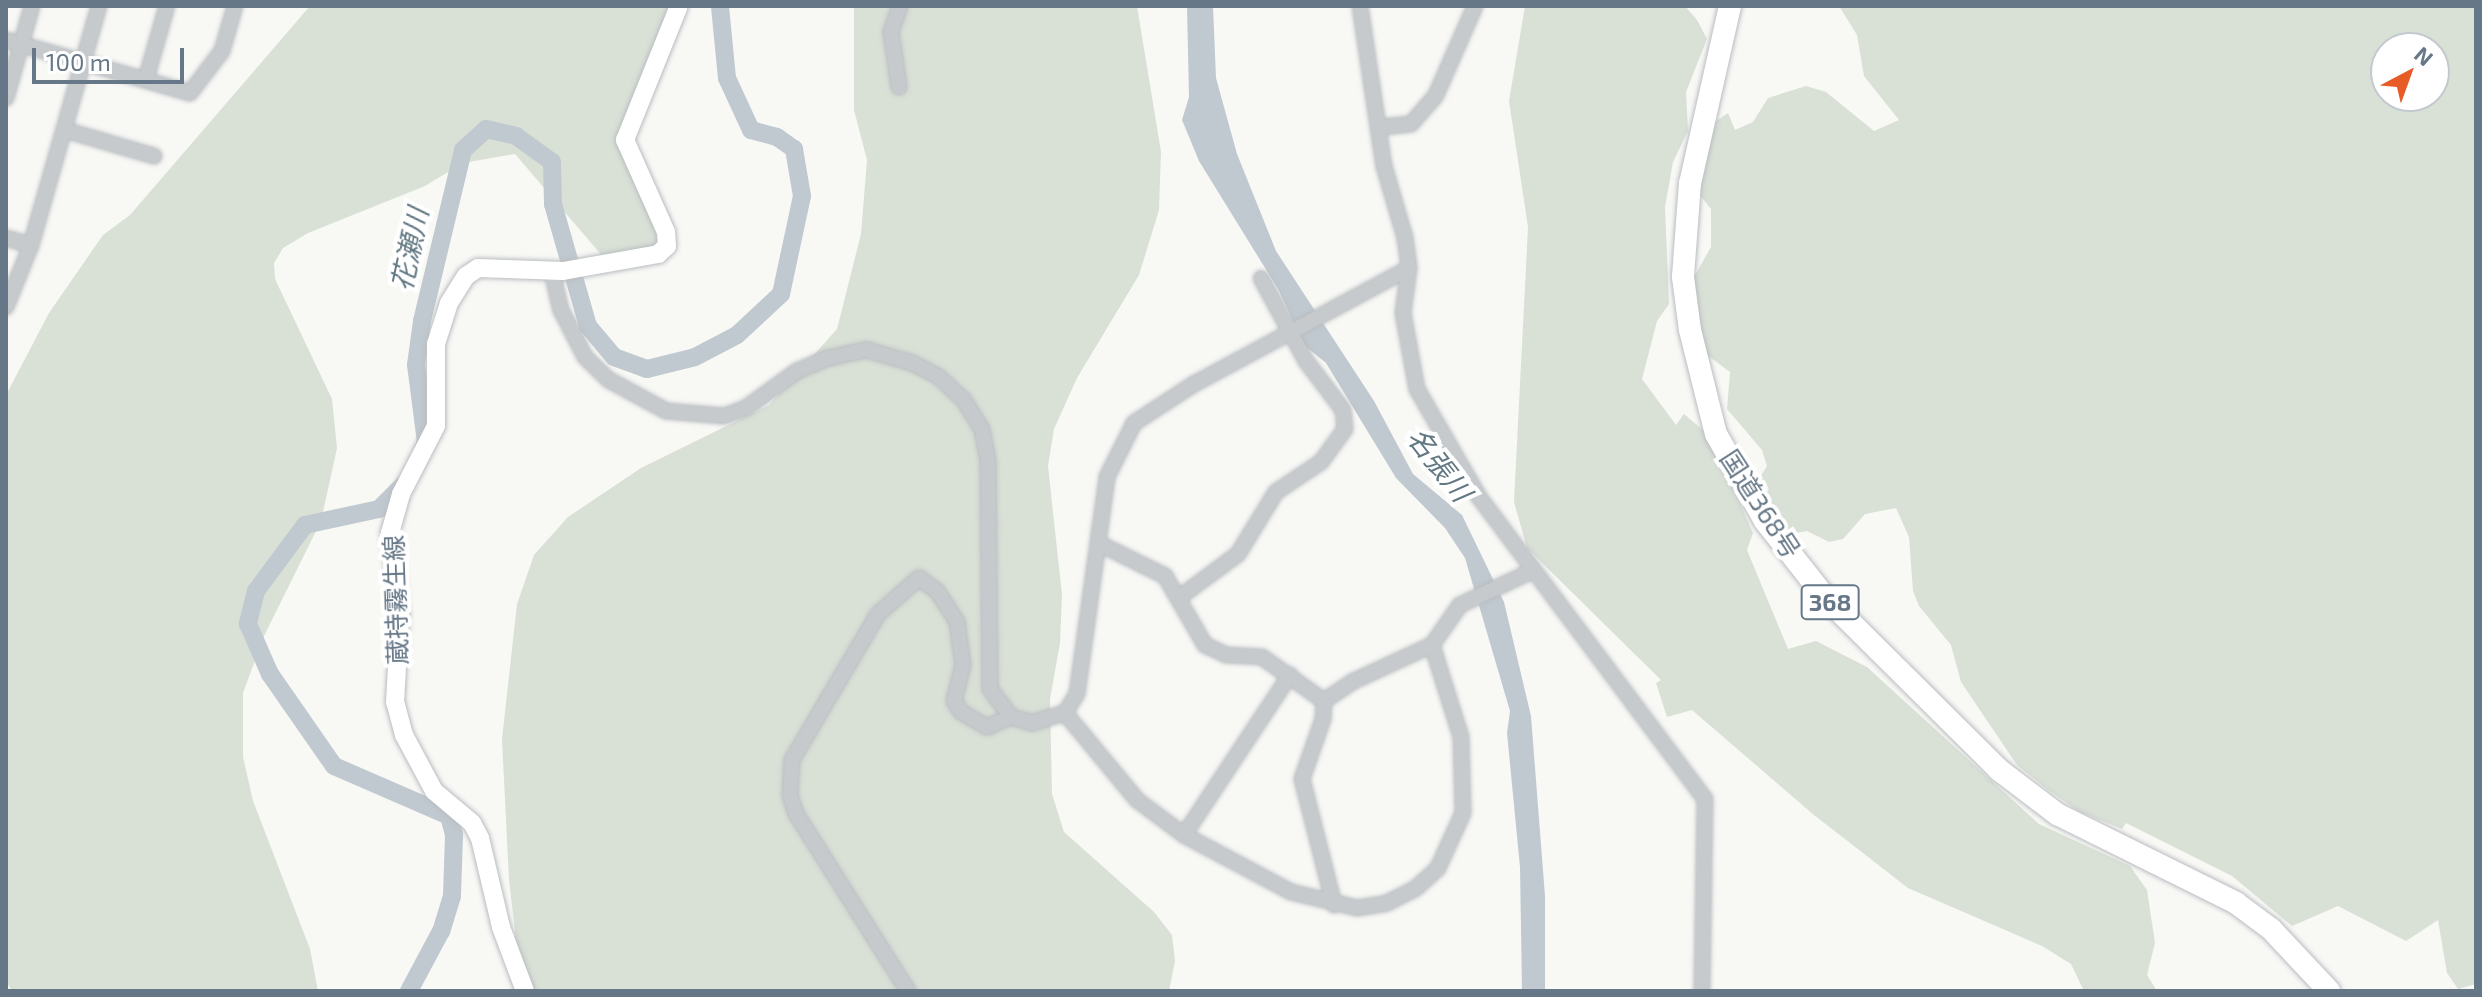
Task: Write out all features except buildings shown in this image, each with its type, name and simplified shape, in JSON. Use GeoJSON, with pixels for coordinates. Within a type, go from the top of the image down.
{"type":"FeatureCollection","features":[{"type":"Feature","properties":{"kind":"highway","name":"国道368号"},"geometry":{"type":"LineString","coordinates":[[1730,6],[1690,183],[1683,277],[1690,330],[1716,434],[1765,521],[1854,628],[1999,770],[2057,814],[2236,903],[2271,929],[2329,991]]}},
{"type":"Feature","properties":{"kind":"main road","name":"蔵持霧生線"},"geometry":{"type":"LineString","coordinates":[[525,991],[501,927],[480,838],[472,823],[434,791],[404,735],[395,702],[400,614],[388,546],[401,494],[436,426],[436,344],[456,289],[478,268],[558,272],[658,254],[667,246],[666,232],[625,140],[679,6]]}},
{"type":"Feature","properties":{"kind":"street"},"geometry":{"type":"LineString","coordinates":[[6,98],[14,42],[32,6]]}},
{"type":"Feature","properties":{"kind":"street"},"geometry":{"type":"LineString","coordinates":[[6,307],[31,245],[99,6]]}},
{"type":"Feature","properties":{"kind":"street"},"geometry":{"type":"LineString","coordinates":[[146,79],[167,6]]}},
{"type":"Feature","properties":{"kind":"street"},"geometry":{"type":"LineString","coordinates":[[14,42],[190,93],[222,51],[235,6]]}},
{"type":"Feature","properties":{"kind":"street"},"geometry":{"type":"LineString","coordinates":[[899,87],[891,32],[900,6]]}},
{"type":"Feature","properties":{"kind":"street"},"geometry":{"type":"LineString","coordinates":[[1360,6],[1382,127],[1384,166],[1409,268],[1403,313],[1417,389],[1432,422],[1532,571],[1705,799],[1702,991]]}},
{"type":"Feature","properties":{"kind":"street"},"geometry":{"type":"LineString","coordinates":[[1382,127],[1411,124],[1436,95],[1475,6]]}},
{"type":"Feature","properties":{"kind":"street"},"geometry":{"type":"LineString","coordinates":[[65,130],[154,156]]}},
{"type":"Feature","properties":{"kind":"street"},"geometry":{"type":"LineString","coordinates":[[6,238],[31,245]]}},
{"type":"Feature","properties":{"kind":"street"},"geometry":{"type":"LineString","coordinates":[[558,272],[561,310],[585,357],[609,380],[666,411],[724,416],[746,408],[797,371],[828,358],[867,350],[939,377],[963,399],[982,430],[988,461],[988,671],[997,704],[1011,717],[1032,723],[1065,713],[1083,675],[1107,477],[1134,423],[1409,268]]}},
{"type":"Feature","properties":{"kind":"street"},"geometry":{"type":"LineString","coordinates":[[1180,597],[1238,554],[1276,492],[1321,462],[1345,429],[1343,410],[1289,334],[1261,278]]}},
{"type":"Feature","properties":{"kind":"street"},"geometry":{"type":"LineString","coordinates":[[1098,543],[1146,563],[1165,576],[1180,597],[1205,645],[1226,655],[1262,657],[1324,701]]}},
{"type":"Feature","properties":{"kind":"street"},"geometry":{"type":"LineString","coordinates":[[1324,701],[1354,681],[1432,645],[1460,605],[1532,571]]}},
{"type":"Feature","properties":{"kind":"street"},"geometry":{"type":"LineString","coordinates":[[908,991],[796,814],[790,796],[792,760],[878,614],[919,578],[937,591],[957,622],[963,665],[954,701],[961,712],[987,727],[1011,717]]}},
{"type":"Feature","properties":{"kind":"street"},"geometry":{"type":"LineString","coordinates":[[1065,713],[1137,800],[1184,835],[1291,892],[1334,905],[1357,908],[1387,903],[1415,889],[1438,868],[1455,839],[1465,790],[1461,737],[1432,645]]}},
{"type":"Feature","properties":{"kind":"street"},"geometry":{"type":"LineString","coordinates":[[1184,835],[1290,675]]}},
{"type":"Feature","properties":{"kind":"street"},"geometry":{"type":"LineString","coordinates":[[1324,701],[1323,719],[1302,779],[1334,905]]}},
{"type":"Feature","properties":{"kind":"shaded area"},"geometry":{"type":"Polygon","coordinates":[[[310,6],[675,6],[620,139],[664,245],[604,258],[515,154],[463,163],[425,186],[308,233],[283,248],[274,263],[275,279],[332,399],[337,448],[321,521],[264,636],[243,693],[243,757],[253,801],[310,949],[318,991],[12,991],[6,981],[6,395],[49,313],[103,235],[130,215],[310,6]]]}},
{"type":"Feature","properties":{"kind":"shaded area"},"geometry":{"type":"Polygon","coordinates":[[[854,6],[1137,6],[1161,152],[1159,210],[1139,275],[1077,378],[1054,429],[1048,466],[1062,595],[1060,643],[1050,699],[1052,794],[1064,832],[1154,912],[1172,935],[1175,961],[1169,991],[522,991],[509,880],[502,739],[517,604],[534,555],[568,517],[641,468],[769,405],[837,329],[861,234],[867,160],[854,110],[854,6]]]}},
{"type":"Feature","properties":{"kind":"shaded area"},"geometry":{"type":"Polygon","coordinates":[[[1187,6],[1213,6],[1216,78],[1237,154],[1276,251],[1374,401],[1413,474],[1462,515],[1504,602],[1531,716],[1545,896],[1545,991],[1522,991],[1520,867],[1507,733],[1510,711],[1465,558],[1445,528],[1396,478],[1326,363],[1305,346],[1278,289],[1199,161],[1182,120],[1189,97],[1187,6]]]}},
{"type":"Feature","properties":{"kind":"shaded area"},"geometry":{"type":"Polygon","coordinates":[[[1525,6],[1685,6],[1697,20],[1707,39],[1686,92],[1688,131],[1673,162],[1665,207],[1669,304],[1657,321],[1642,379],[1676,425],[1684,414],[1711,437],[1753,533],[1747,550],[1788,649],[1816,641],[1867,667],[2039,824],[2130,866],[2147,890],[2155,943],[2147,975],[2157,991],[2084,991],[2071,964],[2042,946],[1908,888],[1814,815],[1692,710],[1667,717],[1656,683],[1661,680],[1527,548],[1514,502],[1528,227],[1509,101],[1525,6]]]}},
{"type":"Feature","properties":{"kind":"shaded area"},"geometry":{"type":"Polygon","coordinates":[[[1839,6],[2476,6],[2476,984],[2458,989],[2447,973],[2438,920],[2406,941],[2338,906],[2292,926],[2232,876],[2126,823],[2122,829],[2080,812],[2017,765],[1961,682],[1951,645],[1919,606],[1913,591],[1909,537],[1896,508],[1865,514],[1843,539],[1829,542],[1807,531],[1789,534],[1775,520],[1760,477],[1767,466],[1762,450],[1727,409],[1730,372],[1707,355],[1694,330],[1694,277],[1711,247],[1711,209],[1699,194],[1715,122],[1728,113],[1735,130],[1753,122],[1768,98],[1806,86],[1826,92],[1874,131],[1899,120],[1864,76],[1857,35],[1839,6]]]}},
{"type":"Feature","properties":{"kind":"waterway","name":"花瀬川"},"geometry":{"type":"LineString","coordinates":[[422,453],[426,442],[416,365],[422,321],[463,150],[486,129],[516,136],[552,162],[553,204],[588,326],[614,357],[647,369],[695,357],[737,335],[781,294],[802,196],[794,149],[777,137],[751,130],[727,78],[720,6]]}},
{"type":"Feature","properties":{"kind":"waterway","name":"花瀬川"},"geometry":{"type":"LineString","coordinates":[[403,485],[379,509],[305,525],[256,591],[248,624],[270,674],[334,766],[449,816],[454,835],[452,896],[441,931],[409,991]]}},
{"type":"Feature","properties":{"kind":"water label","name":"名張川"},"geometry":{"type":"Point","coordinates":[1440,464]}}]}
